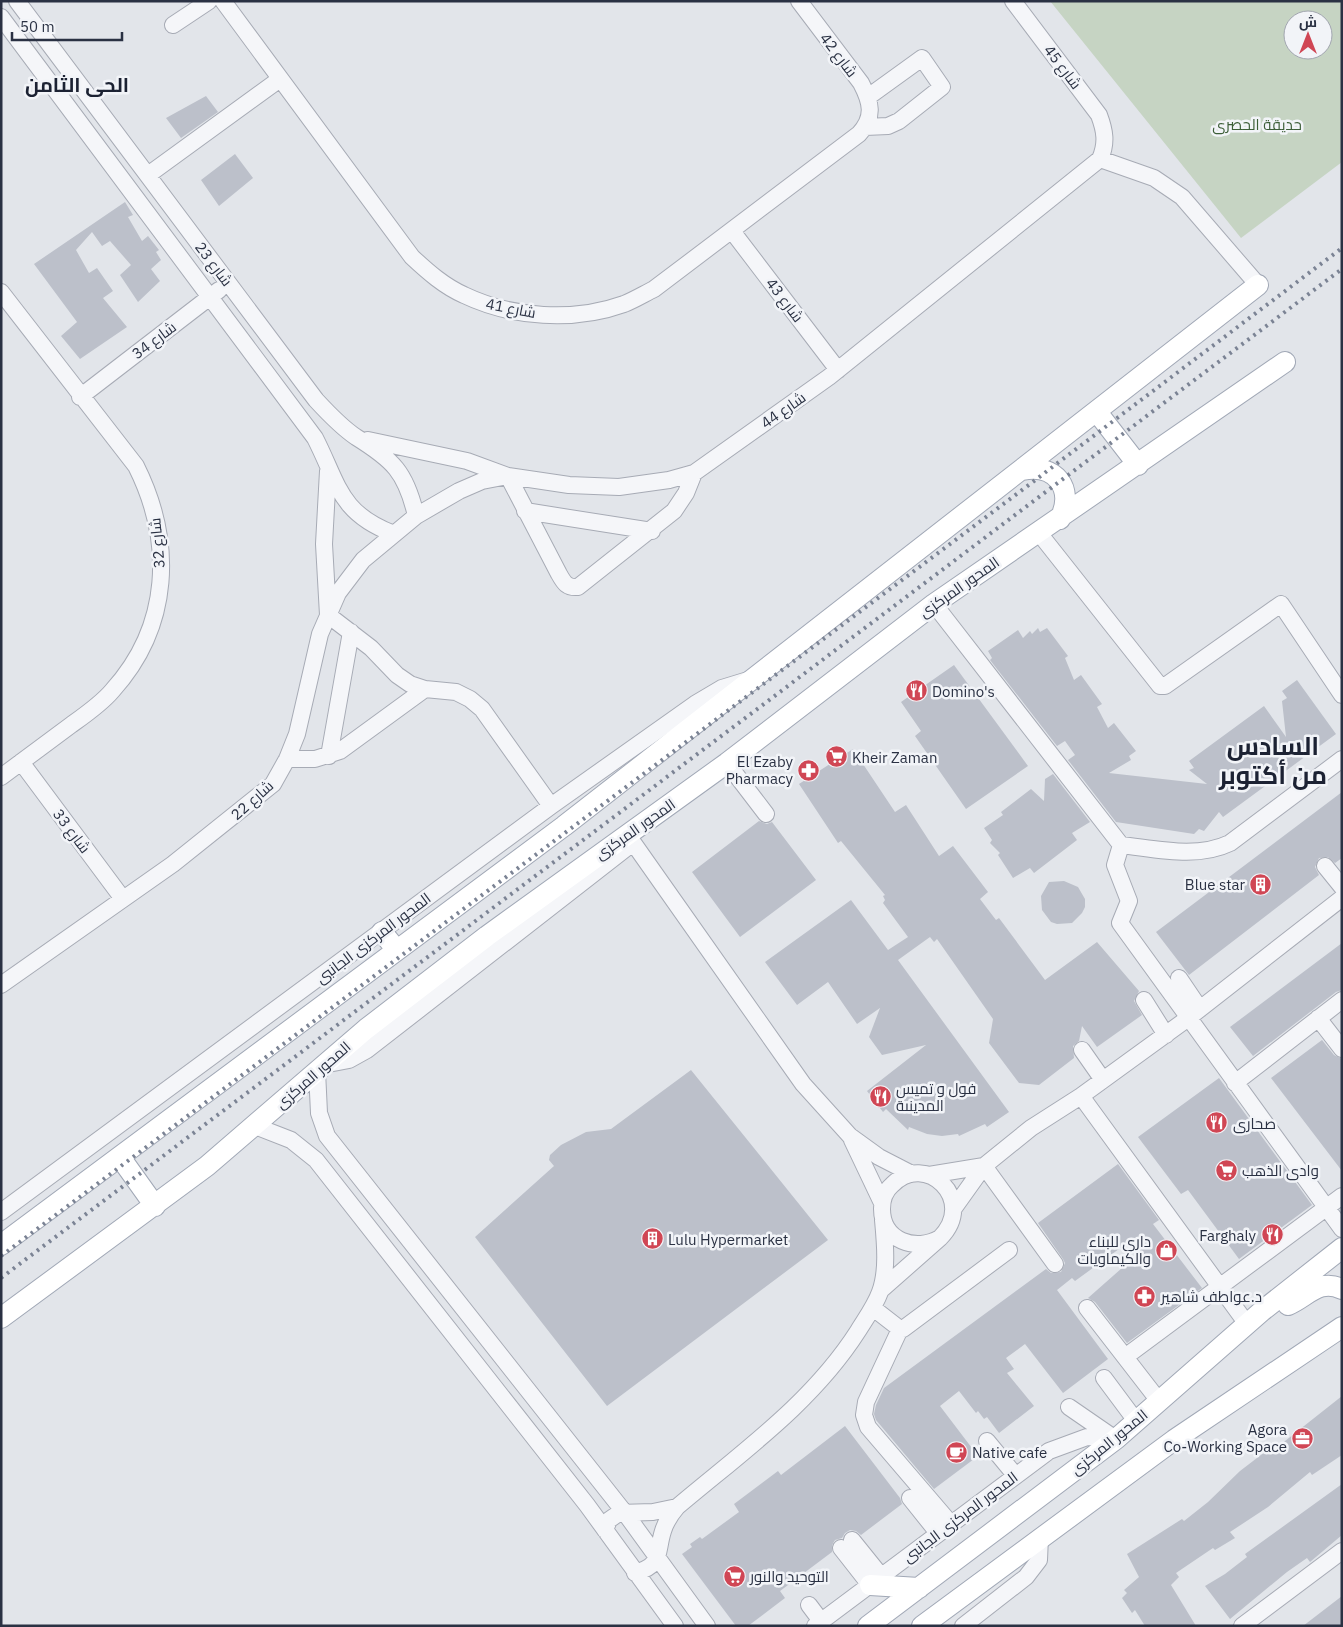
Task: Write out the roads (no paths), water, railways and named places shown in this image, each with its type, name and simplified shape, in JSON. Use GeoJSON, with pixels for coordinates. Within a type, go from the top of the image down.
{"type":"FeatureCollection","features":[{"type":"Feature","properties":{"kind":"main road"},"geometry":{"type":"LineString","coordinates":[[1,1245],[396,949],[564,826],[1258,285]]}},
{"type":"Feature","properties":{"kind":"main road","name":"المحور المركزى"},"geometry":{"type":"LineString","coordinates":[[1,1318],[155,1206],[255,1126],[320,1068],[473,946],[630,839],[934,604],[1040,533],[1285,362]]}},
{"type":"Feature","properties":{"kind":"main road"},"geometry":{"type":"LineString","coordinates":[[1097,412],[1138,464]]}},
{"type":"Feature","properties":{"kind":"main road"},"geometry":{"type":"LineString","coordinates":[[1022,470],[1042,469],[1052,473],[1059,480],[1066,499],[1060,519]]}},
{"type":"Feature","properties":{"kind":"main road"},"geometry":{"type":"LineString","coordinates":[[382,932],[396,949]]}},
{"type":"Feature","properties":{"kind":"main road"},"geometry":{"type":"LineString","coordinates":[[120,1157],[155,1206]]}},
{"type":"Feature","properties":{"kind":"main road","name":"المحور المركزى"},"geometry":{"type":"LineString","coordinates":[[868,1626],[1116,1439],[1254,1318],[1342,1248]]}},
{"type":"Feature","properties":{"kind":"main road"},"geometry":{"type":"LineString","coordinates":[[1254,1318],[1292,1303],[1319,1286],[1335,1286],[1342,1289]]}},
{"type":"Feature","properties":{"kind":"main road"},"geometry":{"type":"LineString","coordinates":[[922,1626],[1040,1537],[1174,1440],[1342,1327]]}},
{"type":"Feature","properties":{"kind":"main road"},"geometry":{"type":"LineString","coordinates":[[875,1581],[919,1588]]}},
{"type":"Feature","properties":{"kind":"street","name":"شارع 23"},"geometry":{"type":"LineString","coordinates":[[17,1],[316,400],[355,437],[374,446],[390,460],[406,483],[416,516]]}},
{"type":"Feature","properties":{"kind":"street"},"geometry":{"type":"LineString","coordinates":[[173,25],[210,1]]}},
{"type":"Feature","properties":{"kind":"street","name":"شارع 41"},"geometry":{"type":"LineString","coordinates":[[223,1],[412,257],[436,278],[456,291],[493,307],[558,316],[592,313],[624,304],[654,289],[859,134],[869,112]]}},
{"type":"Feature","properties":{"kind":"street","name":"شارع 42"},"geometry":{"type":"LineString","coordinates":[[799,1],[861,83],[869,112]]}},
{"type":"Feature","properties":{"kind":"street","name":"شارع 45"},"geometry":{"type":"LineString","coordinates":[[1013,1],[1099,115],[1105,137],[1105,148],[1100,159]]}},
{"type":"Feature","properties":{"kind":"street","name":"شارع 23"},"geometry":{"type":"LineString","coordinates":[[1,17],[315,438],[334,482],[352,510],[365,520],[394,534]]}},
{"type":"Feature","properties":{"kind":"street"},"geometry":{"type":"LineString","coordinates":[[148,175],[280,79]]}},
{"type":"Feature","properties":{"kind":"street"},"geometry":{"type":"LineString","coordinates":[[1100,159],[1154,178],[1182,197],[1258,285]]}},
{"type":"Feature","properties":{"kind":"street","name":"شارع 44"},"geometry":{"type":"LineString","coordinates":[[394,534],[416,516],[459,491],[482,481],[508,476],[569,486],[619,487],[669,480],[694,473],[838,370],[1100,159]]}},
{"type":"Feature","properties":{"kind":"street"},"geometry":{"type":"LineString","coordinates":[[146,212],[165,198]]}},
{"type":"Feature","properties":{"kind":"street","name":"شارع 43"},"geometry":{"type":"LineString","coordinates":[[732,231],[838,370]]}},
{"type":"Feature","properties":{"kind":"street","name":"شارع 34"},"geometry":{"type":"LineString","coordinates":[[80,397],[228,283]]}},
{"type":"Feature","properties":{"kind":"street","name":"شارع 32"},"geometry":{"type":"LineString","coordinates":[[1,292],[80,397],[136,466],[150,494],[158,525],[161,556],[160,587],[155,616],[145,644],[130,670],[111,693],[1,777]]}},
{"type":"Feature","properties":{"kind":"street"},"geometry":{"type":"LineString","coordinates":[[355,437],[467,461],[508,476],[565,584],[572,588],[578,587],[674,512],[686,493],[694,473]]}},
{"type":"Feature","properties":{"kind":"street"},"geometry":{"type":"LineString","coordinates":[[329,467],[324,544],[328,615],[371,648],[396,675],[410,684],[425,689],[456,692],[470,699],[482,709],[551,806]]}},
{"type":"Feature","properties":{"kind":"street"},"geometry":{"type":"LineString","coordinates":[[525,511],[652,531]]}},
{"type":"Feature","properties":{"kind":"street"},"geometry":{"type":"LineString","coordinates":[[1040,533],[1160,686],[1165,686],[1281,604],[1342,695]]}},
{"type":"Feature","properties":{"kind":"street","name":"شارع 22"},"geometry":{"type":"LineString","coordinates":[[1,985],[123,899],[252,803],[273,784],[287,760],[297,734],[313,659],[328,615],[338,593],[363,560],[394,534]]}},
{"type":"Feature","properties":{"kind":"street"},"geometry":{"type":"LineString","coordinates":[[934,604],[1121,845],[1196,852],[1220,848],[1230,843],[1342,759]]}},
{"type":"Feature","properties":{"kind":"street"},"geometry":{"type":"LineString","coordinates":[[330,756],[351,632]]}},
{"type":"Feature","properties":{"kind":"street","name":"المحور المركزى الجانبى"},"geometry":{"type":"LineString","coordinates":[[1,1212],[551,806],[708,695],[722,688],[753,680]]}},
{"type":"Feature","properties":{"kind":"street"},"geometry":{"type":"LineString","coordinates":[[287,760],[301,761],[330,756],[340,751],[425,689]]}},
{"type":"Feature","properties":{"kind":"street","name":"شارع 33"},"geometry":{"type":"LineString","coordinates":[[21,762],[123,899]]}},
{"type":"Feature","properties":{"kind":"street"},"geometry":{"type":"LineString","coordinates":[[727,763],[766,814]]}},
{"type":"Feature","properties":{"kind":"street"},"geometry":{"type":"LineString","coordinates":[[630,839],[803,1084],[850,1136],[879,1157],[912,1174],[929,1175],[984,1166]]}},
{"type":"Feature","properties":{"kind":"street"},"geometry":{"type":"LineString","coordinates":[[1121,845],[1115,866],[1129,902],[1120,923],[1194,1014]]}},
{"type":"Feature","properties":{"kind":"street"},"geometry":{"type":"LineString","coordinates":[[1325,866],[1342,887]]}},
{"type":"Feature","properties":{"kind":"street"},"geometry":{"type":"LineString","coordinates":[[881,1290],[940,1238],[951,1224],[954,1208],[984,1166],[1031,1128],[1081,1096],[1166,1035],[1339,906]]}},
{"type":"Feature","properties":{"kind":"street"},"geometry":{"type":"LineString","coordinates":[[1178,978],[1194,1014],[1235,1083],[1342,1229]]}},
{"type":"Feature","properties":{"kind":"street"},"geometry":{"type":"LineString","coordinates":[[1144,1000],[1166,1035]]}},
{"type":"Feature","properties":{"kind":"street"},"geometry":{"type":"LineString","coordinates":[[1235,1083],[1342,1000]]}},
{"type":"Feature","properties":{"kind":"street"},"geometry":{"type":"LineString","coordinates":[[1318,1018],[1342,1049]]}},
{"type":"Feature","properties":{"kind":"street"},"geometry":{"type":"LineString","coordinates":[[1082,1050],[1103,1080]]}},
{"type":"Feature","properties":{"kind":"street"},"geometry":{"type":"LineString","coordinates":[[320,1068],[319,1113],[327,1136],[624,1513],[707,1626]]}},
{"type":"Feature","properties":{"kind":"street"},"geometry":{"type":"LineString","coordinates":[[1081,1096],[1219,1288],[1254,1318]]}},
{"type":"Feature","properties":{"kind":"street"},"geometry":{"type":"LineString","coordinates":[[255,1126],[291,1140],[316,1160],[605,1530],[676,1626]]}},
{"type":"Feature","properties":{"kind":"street"},"geometry":{"type":"LineString","coordinates":[[850,1136],[882,1203]]}},
{"type":"Feature","properties":{"kind":"street"},"geometry":{"type":"LineString","coordinates":[[984,1166],[1054,1264]]}},
{"type":"Feature","properties":{"kind":"street"},"geometry":{"type":"LineString","coordinates":[[635,1573],[648,1568],[657,1558],[663,1529],[677,1507],[800,1404],[839,1360],[873,1308],[881,1290],[884,1255],[882,1203],[885,1194],[896,1181],[912,1174]]}},
{"type":"Feature","properties":{"kind":"street"},"geometry":{"type":"LineString","coordinates":[[929,1175],[944,1184],[949,1191],[954,1208]]}},
{"type":"Feature","properties":{"kind":"street"},"geometry":{"type":"LineString","coordinates":[[1125,1357],[1342,1196]]}},
{"type":"Feature","properties":{"kind":"street"},"geometry":{"type":"LineString","coordinates":[[883,1220],[892,1235],[907,1244],[924,1245],[940,1238]]}},
{"type":"Feature","properties":{"kind":"street"},"geometry":{"type":"LineString","coordinates":[[873,1308],[900,1329],[907,1328],[1009,1250]]}},
{"type":"Feature","properties":{"kind":"street"},"geometry":{"type":"LineString","coordinates":[[1087,1308],[1159,1401]]}},
{"type":"Feature","properties":{"kind":"street"},"geometry":{"type":"LineString","coordinates":[[900,1329],[866,1402],[864,1415],[868,1427],[945,1529]]}},
{"type":"Feature","properties":{"kind":"street"},"geometry":{"type":"LineString","coordinates":[[1104,1378],[1136,1421]]}},
{"type":"Feature","properties":{"kind":"street"},"geometry":{"type":"LineString","coordinates":[[1069,1408],[1116,1439]]}},
{"type":"Feature","properties":{"kind":"street","name":"المحور المركزى الجانبى"},"geometry":{"type":"LineString","coordinates":[[818,1623],[1049,1451],[1068,1442],[1087,1437],[1116,1439]]}},
{"type":"Feature","properties":{"kind":"street"},"geometry":{"type":"LineString","coordinates":[[987,1441],[1015,1475]]}},
{"type":"Feature","properties":{"kind":"street"},"geometry":{"type":"LineString","coordinates":[[910,1498],[945,1529]]}},
{"type":"Feature","properties":{"kind":"street"},"geometry":{"type":"LineString","coordinates":[[605,1530],[613,1516],[624,1513],[653,1512],[677,1507]]}},
{"type":"Feature","properties":{"kind":"street"},"geometry":{"type":"LineString","coordinates":[[963,1626],[1026,1577],[1039,1560],[1040,1537]]}},
{"type":"Feature","properties":{"kind":"street"},"geometry":{"type":"LineString","coordinates":[[847,1544],[875,1581]]}},
{"type":"Feature","properties":{"kind":"street"},"geometry":{"type":"LineString","coordinates":[[1243,1626],[1342,1551]]}},
{"type":"Feature","properties":{"kind":"street"},"geometry":{"type":"LineString","coordinates":[[809,1605],[818,1623]]}},
{"type":"Feature","properties":{"kind":"railway"},"geometry":{"type":"LineString","coordinates":[[1,1256],[1342,248]]}},
{"type":"Feature","properties":{"kind":"railway"},"geometry":{"type":"LineString","coordinates":[[1,1278],[1342,269]]}},
{"type":"Feature","properties":{"kind":"place","name":"Domino's"},"geometry":{"type":"Point","coordinates":[916,691]}},
{"type":"Feature","properties":{"kind":"place","name":"Kheir Zaman"},"geometry":{"type":"Point","coordinates":[836,757]}},
{"type":"Feature","properties":{"kind":"place","name":"El Ezaby Pharmacy"},"geometry":{"type":"Point","coordinates":[809,770]}},
{"type":"Feature","properties":{"kind":"place","name":"Blue star"},"geometry":{"type":"Point","coordinates":[1261,884]}},
{"type":"Feature","properties":{"kind":"place","name":"فول و تميس المدينىة"},"geometry":{"type":"Point","coordinates":[880,1097]}},
{"type":"Feature","properties":{"kind":"place","name":"صحارى"},"geometry":{"type":"Point","coordinates":[1217,1123]}},
{"type":"Feature","properties":{"kind":"place","name":"وادى الذهب"},"geometry":{"type":"Point","coordinates":[1226,1170]}},
{"type":"Feature","properties":{"kind":"place","name":"Farghaly"},"geometry":{"type":"Point","coordinates":[1272,1235]}},
{"type":"Feature","properties":{"kind":"place","name":"Lulu Hypermarket"},"geometry":{"type":"Point","coordinates":[652,1239]}},
{"type":"Feature","properties":{"kind":"place","name":"دارى للبناء والكيماويات"},"geometry":{"type":"Point","coordinates":[1167,1250]}},
{"type":"Feature","properties":{"kind":"place","name":"د.عواطف شاهير"},"geometry":{"type":"Point","coordinates":[1145,1296]}},
{"type":"Feature","properties":{"kind":"place","name":"Agora Co-Working Space"},"geometry":{"type":"Point","coordinates":[1303,1438]}},
{"type":"Feature","properties":{"kind":"place","name":"Native cafe"},"geometry":{"type":"Point","coordinates":[956,1452]}},
{"type":"Feature","properties":{"kind":"place","name":"التوحيد والنور"},"geometry":{"type":"Point","coordinates":[734,1576]}},
{"type":"Feature","properties":{"kind":"district","name":"الحى الثامن"},"geometry":{"type":"Point","coordinates":[77,84]}},
{"type":"Feature","properties":{"kind":"district","name":"السادس من أكتوبر"},"geometry":{"type":"Point","coordinates":[1273,760]}},
{"type":"Feature","properties":{"kind":"park label","name":"حديقة الحصرى"},"geometry":{"type":"Point","coordinates":[1257,124]}}]}
